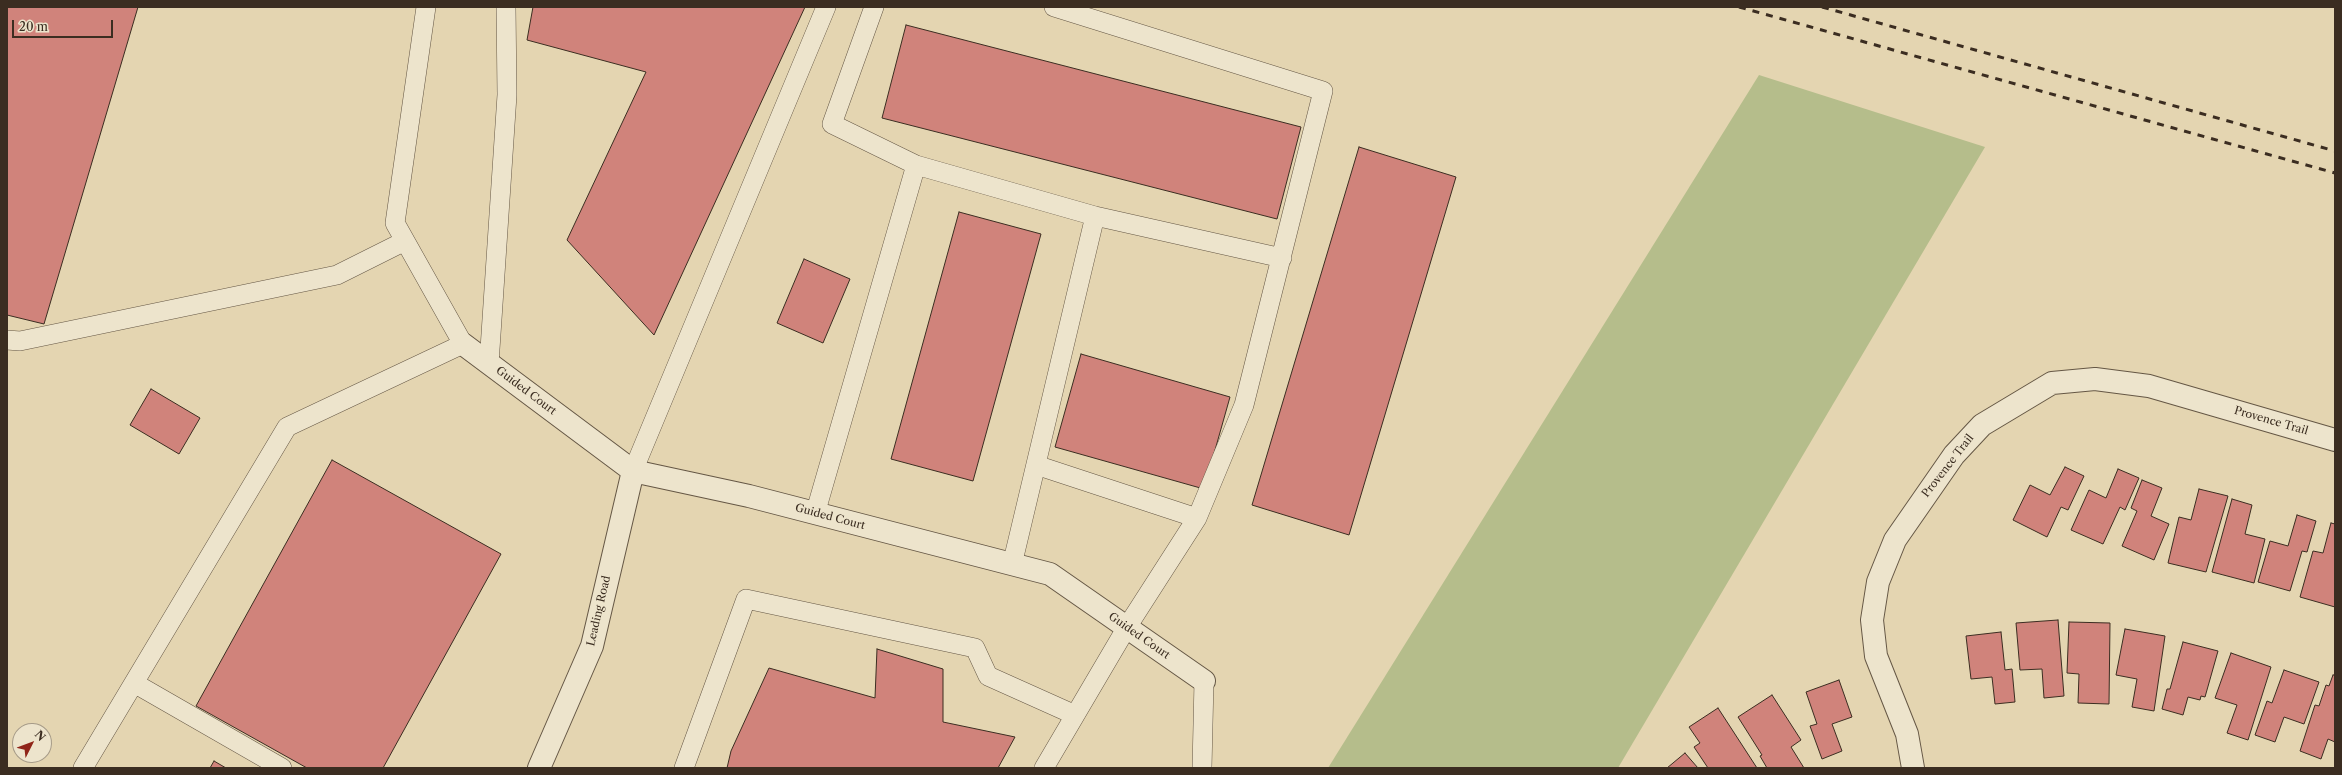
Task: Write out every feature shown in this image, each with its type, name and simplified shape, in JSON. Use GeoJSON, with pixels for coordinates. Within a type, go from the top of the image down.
{"type":"FeatureCollection","features":[{"type":"Feature","properties":{"kind":"street","name":"Guided Court"},"geometry":{"type":"LineString","coordinates":[[463,344],[633,470],[749,496],[1050,574],[1204,681]]}},
{"type":"Feature","properties":{"kind":"street","name":"Provence Trail"},"geometry":{"type":"LineString","coordinates":[[1913,768],[1907,734],[1876,656],[1872,620],[1878,582],[1895,540],[1954,455],[1982,425],[2052,383],[2095,379],[2149,386],[2335,440]]}},
{"type":"Feature","properties":{"kind":"street","name":"Leading Road"},"geometry":{"type":"LineString","coordinates":[[539,768],[592,646],[633,470]]}},
{"type":"Feature","properties":{"kind":"lane"},"geometry":{"type":"LineString","coordinates":[[83,768],[287,427],[463,344],[395,223],[426,7]]}},
{"type":"Feature","properties":{"kind":"lane"},"geometry":{"type":"LineString","coordinates":[[489,364],[506,95],[506,7]]}},
{"type":"Feature","properties":{"kind":"lane"},"geometry":{"type":"LineString","coordinates":[[633,470],[826,7]]}},
{"type":"Feature","properties":{"kind":"lane"},"geometry":{"type":"LineString","coordinates":[[874,7],[832,124],[916,166],[1095,216],[1282,258]]}},
{"type":"Feature","properties":{"kind":"lane"},"geometry":{"type":"LineString","coordinates":[[1044,768],[1127,627],[1197,518],[1244,405],[1323,91],[1054,7]]}},
{"type":"Feature","properties":{"kind":"lane"},"geometry":{"type":"LineString","coordinates":[[815,514],[916,166]]}},
{"type":"Feature","properties":{"kind":"lane"},"geometry":{"type":"LineString","coordinates":[[1012,565],[1095,216]]}},
{"type":"Feature","properties":{"kind":"lane"},"geometry":{"type":"LineString","coordinates":[[7,340],[20,341],[337,275],[404,241]]}},
{"type":"Feature","properties":{"kind":"lane"},"geometry":{"type":"LineString","coordinates":[[1036,465],[1197,518]]}},
{"type":"Feature","properties":{"kind":"lane"},"geometry":{"type":"LineString","coordinates":[[684,768],[746,599],[975,648],[988,676],[1075,715]]}},
{"type":"Feature","properties":{"kind":"lane"},"geometry":{"type":"LineString","coordinates":[[1202,768],[1204,681]]}},
{"type":"Feature","properties":{"kind":"lane"},"geometry":{"type":"LineString","coordinates":[[134,683],[282,768]]}},
{"type":"Feature","properties":{"kind":"green space"},"geometry":{"type":"Polygon","coordinates":[[[1759,75],[1985,147],[1618,768],[1328,768],[1759,75]]]}},
{"type":"Feature","properties":{"kind":"building"},"geometry":{"type":"Polygon","coordinates":[[[7,7],[138,7],[44,324],[7,315],[7,7]]]}},
{"type":"Feature","properties":{"kind":"building"},"geometry":{"type":"Polygon","coordinates":[[[533,7],[805,7],[654,335],[567,240],[646,72],[527,40],[533,7]]]}},
{"type":"Feature","properties":{"kind":"building"},"geometry":{"type":"Polygon","coordinates":[[[906,25],[1301,127],[1277,219],[882,118],[906,25]]]}},
{"type":"Feature","properties":{"kind":"building"},"geometry":{"type":"Polygon","coordinates":[[[1359,147],[1456,177],[1349,535],[1252,505],[1359,147]]]}},
{"type":"Feature","properties":{"kind":"building"},"geometry":{"type":"Polygon","coordinates":[[[959,212],[1041,234],[973,481],[891,459],[959,212]]]}},
{"type":"Feature","properties":{"kind":"building"},"geometry":{"type":"Polygon","coordinates":[[[804,259],[850,279],[823,343],[777,323],[804,259]]]}},
{"type":"Feature","properties":{"kind":"building"},"geometry":{"type":"Polygon","coordinates":[[[1081,354],[1230,397],[1204,489],[1055,447],[1081,354]]]}},
{"type":"Feature","properties":{"kind":"building"},"geometry":{"type":"Polygon","coordinates":[[[151,389],[200,418],[179,454],[130,425],[151,389]]]}},
{"type":"Feature","properties":{"kind":"building"},"geometry":{"type":"Polygon","coordinates":[[[332,460],[501,554],[383,768],[307,768],[196,706],[332,460]]]}},
{"type":"Feature","properties":{"kind":"building"},"geometry":{"type":"Polygon","coordinates":[[[2065,467],[2084,476],[2068,510],[2061,507],[2047,537],[2013,520],[2030,485],[2050,495],[2065,467]]]}},
{"type":"Feature","properties":{"kind":"building"},"geometry":{"type":"Polygon","coordinates":[[[2118,469],[2139,478],[2125,510],[2120,507],[2103,544],[2071,530],[2089,490],[2106,498],[2118,469]]]}},
{"type":"Feature","properties":{"kind":"building"},"geometry":{"type":"Polygon","coordinates":[[[2142,480],[2162,488],[2151,516],[2169,524],[2154,560],[2122,546],[2137,511],[2131,508],[2142,480]]]}},
{"type":"Feature","properties":{"kind":"building"},"geometry":{"type":"Polygon","coordinates":[[[2199,489],[2228,496],[2206,572],[2168,563],[2179,517],[2191,520],[2199,489]]]}},
{"type":"Feature","properties":{"kind":"building"},"geometry":{"type":"Polygon","coordinates":[[[2232,499],[2252,505],[2245,534],[2265,539],[2254,583],[2212,572],[2232,499]]]}},
{"type":"Feature","properties":{"kind":"building"},"geometry":{"type":"Polygon","coordinates":[[[2297,515],[2316,521],[2307,552],[2302,551],[2290,591],[2258,582],[2270,541],[2288,546],[2297,515]]]}},
{"type":"Feature","properties":{"kind":"building"},"geometry":{"type":"Polygon","coordinates":[[[2331,523],[2335,524],[2335,607],[2300,597],[2313,551],[2323,553],[2331,523]]]}},
{"type":"Feature","properties":{"kind":"building"},"geometry":{"type":"Polygon","coordinates":[[[2058,620],[2064,696],[2044,698],[2042,669],[2020,670],[2016,623],[2058,620]]]}},
{"type":"Feature","properties":{"kind":"building"},"geometry":{"type":"Polygon","coordinates":[[[2069,622],[2110,623],[2109,704],[2078,703],[2079,674],[2067,673],[2069,622]]]}},
{"type":"Feature","properties":{"kind":"building"},"geometry":{"type":"Polygon","coordinates":[[[2125,629],[2165,636],[2154,711],[2132,707],[2137,679],[2116,675],[2125,629]]]}},
{"type":"Feature","properties":{"kind":"building"},"geometry":{"type":"Polygon","coordinates":[[[2001,632],[2005,670],[2012,669],[2015,702],[1995,704],[1992,677],[1971,679],[1966,636],[2001,632]]]}},
{"type":"Feature","properties":{"kind":"building"},"geometry":{"type":"Polygon","coordinates":[[[2183,642],[2218,651],[2205,697],[2201,696],[2200,700],[2188,697],[2183,715],[2162,709],[2167,689],[2170,689],[2183,642]]]}},
{"type":"Feature","properties":{"kind":"building"},"geometry":{"type":"Polygon","coordinates":[[[877,649],[943,669],[943,722],[1015,737],[998,768],[727,768],[731,751],[769,668],[875,698],[877,649]]]}},
{"type":"Feature","properties":{"kind":"building"},"geometry":{"type":"Polygon","coordinates":[[[2231,653],[2271,667],[2248,740],[2227,733],[2237,705],[2215,698],[2231,653]]]}},
{"type":"Feature","properties":{"kind":"building"},"geometry":{"type":"Polygon","coordinates":[[[2284,670],[2319,682],[2304,724],[2284,717],[2275,742],[2255,735],[2267,701],[2272,703],[2284,670]]]}},
{"type":"Feature","properties":{"kind":"building"},"geometry":{"type":"Polygon","coordinates":[[[2333,675],[2335,675],[2335,742],[2328,739],[2321,759],[2300,751],[2315,705],[2319,706],[2326,685],[2329,686],[2333,675]]]}},
{"type":"Feature","properties":{"kind":"building"},"geometry":{"type":"Polygon","coordinates":[[[1839,680],[1852,717],[1832,724],[1842,751],[1822,759],[1810,726],[1817,724],[1806,692],[1839,680]]]}},
{"type":"Feature","properties":{"kind":"building"},"geometry":{"type":"Polygon","coordinates":[[[1772,695],[1801,740],[1791,747],[1804,768],[1767,768],[1760,756],[1762,755],[1738,717],[1772,695]]]}},
{"type":"Feature","properties":{"kind":"building"},"geometry":{"type":"Polygon","coordinates":[[[1718,708],[1757,768],[1708,768],[1694,747],[1700,743],[1689,727],[1718,708]]]}},
{"type":"Feature","properties":{"kind":"building"},"geometry":{"type":"Polygon","coordinates":[[[1685,753],[1698,768],[1667,768],[1685,753]]]}},
{"type":"Feature","properties":{"kind":"building"},"geometry":{"type":"Polygon","coordinates":[[[214,761],[226,768],[210,768],[214,761]]]}},
{"type":"Feature","properties":{"kind":"railway"},"geometry":{"type":"LineString","coordinates":[[1739,7],[2335,173]]}},
{"type":"Feature","properties":{"kind":"railway"},"geometry":{"type":"LineString","coordinates":[[1822,7],[2335,151]]}}]}
